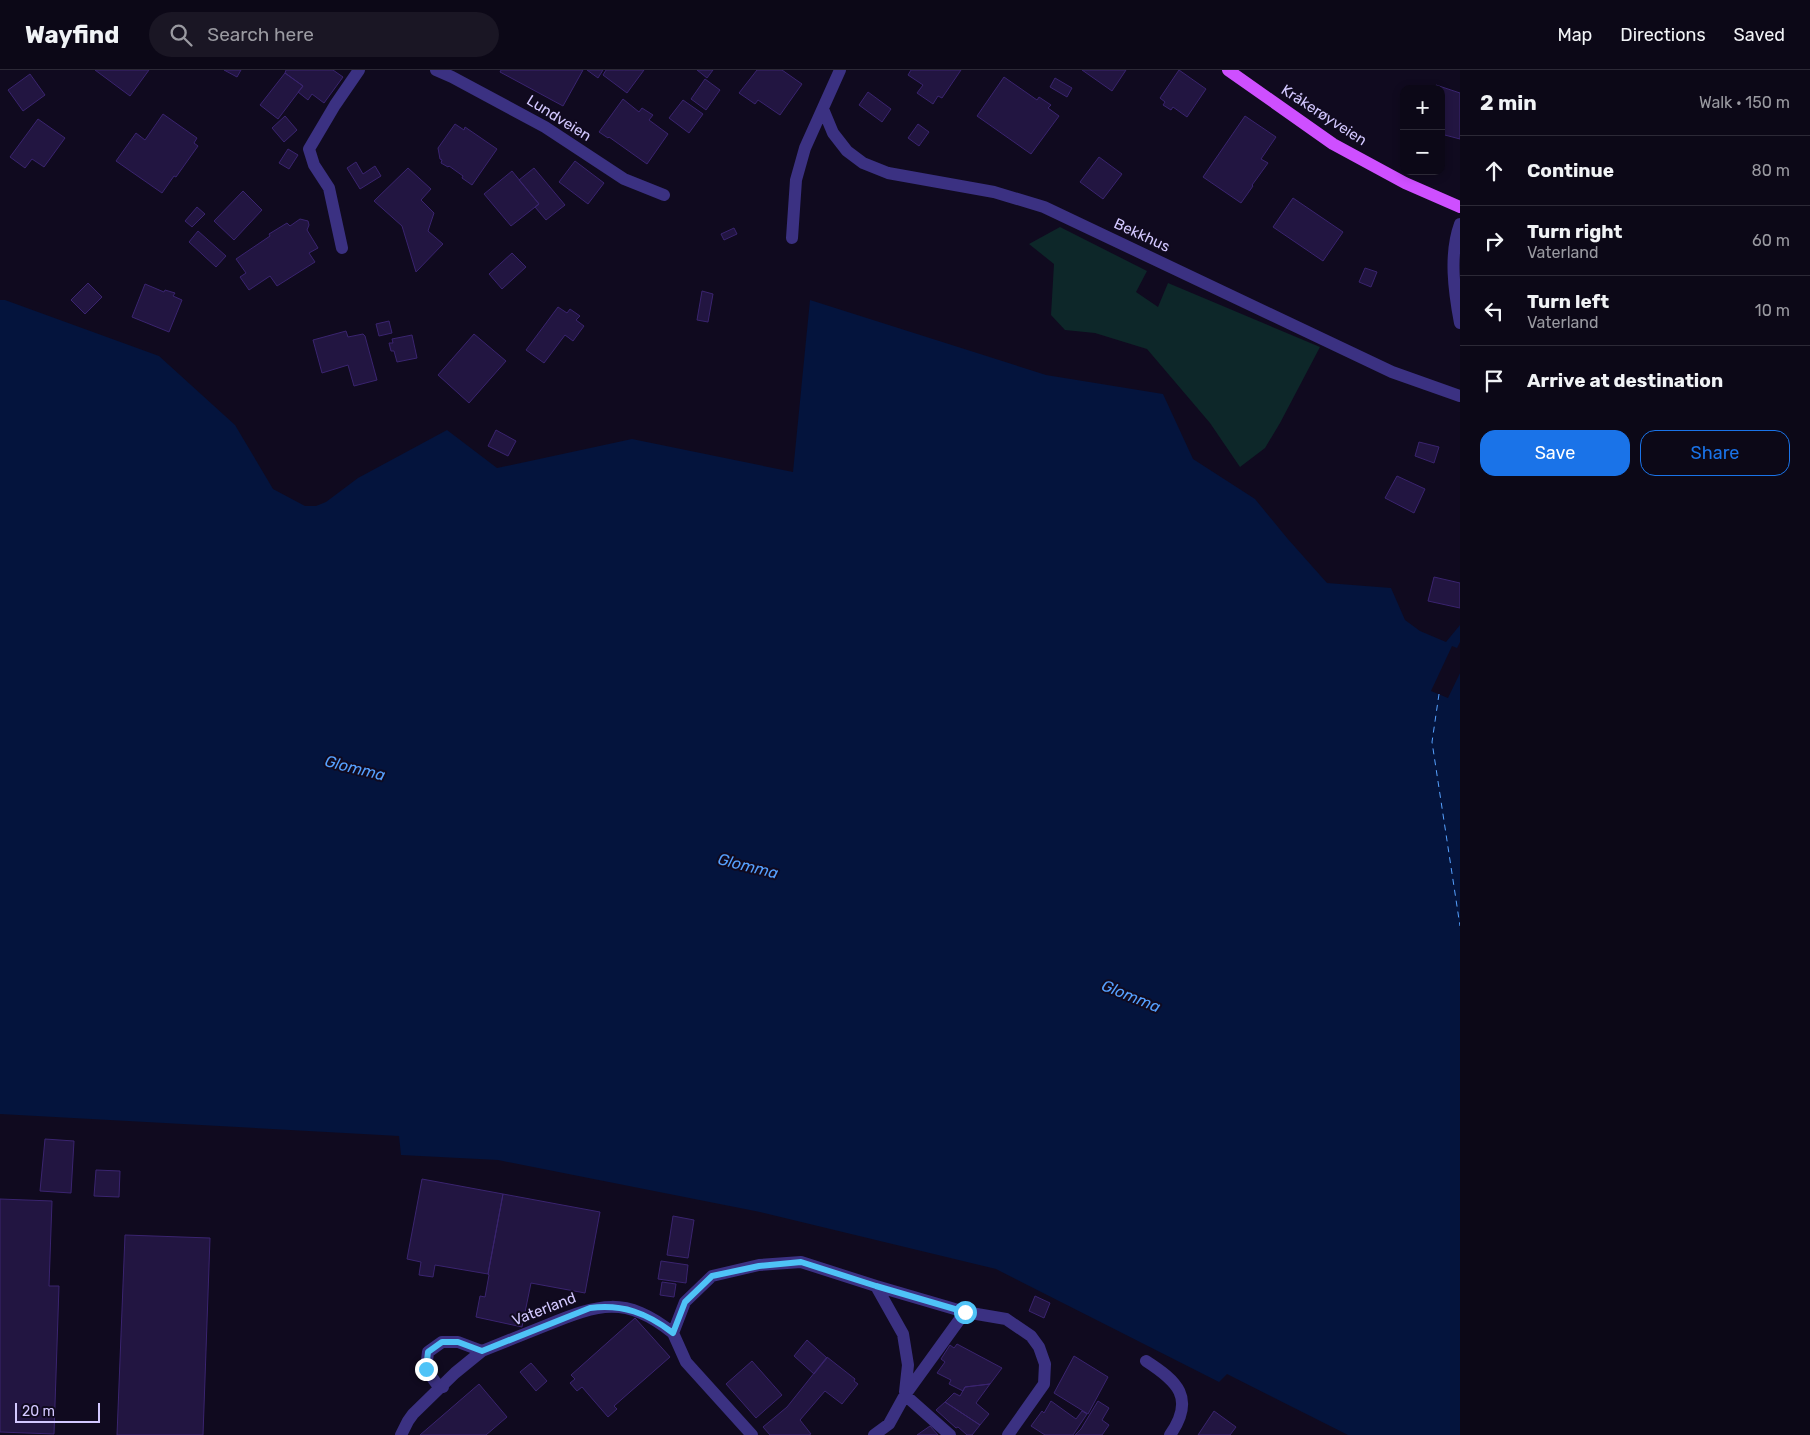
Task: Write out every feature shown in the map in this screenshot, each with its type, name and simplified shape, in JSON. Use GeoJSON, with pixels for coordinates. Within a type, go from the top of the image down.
{"type":"FeatureCollection","features":[{"type":"Feature","properties":{"kind":"main road","name":"Kråkerøyveien"},"geometry":{"type":"LineString","coordinates":[[1228,70],[1332,144],[1405,183],[1460,207]]}},
{"type":"Feature","properties":{"kind":"street"},"geometry":{"type":"LineString","coordinates":[[342,248],[329,188],[314,165],[309,149],[358,70]]}},
{"type":"Feature","properties":{"kind":"street","name":"Lundveien"},"geometry":{"type":"LineString","coordinates":[[436,70],[452,76],[545,127],[624,179],[664,195]]}},
{"type":"Feature","properties":{"kind":"street"},"geometry":{"type":"LineString","coordinates":[[792,238],[796,180],[804,148],[840,70]]}},
{"type":"Feature","properties":{"kind":"street","name":"Bekkhus"},"geometry":{"type":"LineString","coordinates":[[823,109],[833,133],[847,151],[863,163],[888,173],[994,192],[1044,207],[1392,372],[1460,396]]}},
{"type":"Feature","properties":{"kind":"street"},"geometry":{"type":"LineString","coordinates":[[1460,224],[1455,238],[1454,290],[1460,323]]}},
{"type":"Feature","properties":{"kind":"street"},"geometry":{"type":"LineString","coordinates":[[752,1435],[686,1362],[673,1333],[685,1302],[712,1276],[759,1266],[801,1262],[965,1312],[1006,1319],[1031,1336],[1039,1347],[1045,1364],[1044,1384],[1008,1435]]}},
{"type":"Feature","properties":{"kind":"street"},"geometry":{"type":"LineString","coordinates":[[876,1286],[903,1334],[908,1365],[905,1395]]}},
{"type":"Feature","properties":{"kind":"street","name":"Vaterland"},"geometry":{"type":"LineString","coordinates":[[401,1435],[413,1414],[443,1387],[455,1373],[482,1351],[590,1308],[608,1306],[625,1308],[656,1320],[673,1333]]}},
{"type":"Feature","properties":{"kind":"street"},"geometry":{"type":"LineString","coordinates":[[874,1435],[889,1424],[905,1395],[965,1312]]}},
{"type":"Feature","properties":{"kind":"street"},"geometry":{"type":"LineString","coordinates":[[443,1387],[436,1383],[426,1369],[428,1352],[442,1342],[458,1342],[482,1351]]}},
{"type":"Feature","properties":{"kind":"street"},"geometry":{"type":"LineString","coordinates":[[1146,1361],[1174,1382],[1180,1395],[1182,1408],[1178,1424],[1170,1435]]}},
{"type":"Feature","properties":{"kind":"street"},"geometry":{"type":"LineString","coordinates":[[905,1395],[950,1435]]}},
{"type":"Feature","properties":{"kind":"green space"},"geometry":{"type":"Polygon","coordinates":[[[1060,227],[1147,271],[1136,292],[1158,307],[1168,283],[1320,347],[1265,448],[1240,467],[1210,423],[1147,349],[1095,333],[1065,330],[1051,315],[1054,264],[1029,244],[1060,227]]]}},
{"type":"Feature","properties":{"kind":"water","name":"Glomma"},"geometry":{"type":"Polygon","coordinates":[[[0,300],[5,300],[159,356],[235,425],[273,489],[305,506],[316,506],[326,502],[358,478],[447,430],[497,468],[632,439],[793,472],[810,300],[1046,375],[1163,394],[1193,459],[1255,499],[1327,583],[1391,588],[1405,620],[1420,631],[1446,642],[1460,625],[1460,1435],[1348,1435],[1227,1374],[1219,1382],[996,1269],[760,1212],[498,1160],[401,1155],[399,1136],[0,1114],[0,300]]]}},
{"type":"Feature","properties":{"kind":"pier"},"geometry":{"type":"Polygon","coordinates":[[[1460,642],[1460,673],[1448,698],[1431,691],[1452,646],[1457,648],[1460,642]]]}},
{"type":"Feature","properties":{"kind":"building"},"geometry":{"type":"Polygon","coordinates":[[[95,70],[149,70],[130,96],[95,70]]]}},
{"type":"Feature","properties":{"kind":"building"},"geometry":{"type":"Polygon","coordinates":[[[224,70],[241,70],[237,77],[224,70]]]}},
{"type":"Feature","properties":{"kind":"building"},"geometry":{"type":"Polygon","coordinates":[[[286,70],[333,70],[343,77],[324,103],[312,94],[308,100],[298,92],[303,86],[285,73],[286,70]]]}},
{"type":"Feature","properties":{"kind":"building"},"geometry":{"type":"Polygon","coordinates":[[[501,70],[583,70],[563,106],[500,72],[501,70]]]}},
{"type":"Feature","properties":{"kind":"building"},"geometry":{"type":"Polygon","coordinates":[[[587,70],[603,70],[598,78],[587,70]]]}},
{"type":"Feature","properties":{"kind":"building"},"geometry":{"type":"Polygon","coordinates":[[[606,70],[644,70],[627,93],[603,75],[606,70]]]}},
{"type":"Feature","properties":{"kind":"building"},"geometry":{"type":"Polygon","coordinates":[[[697,70],[713,70],[707,78],[697,70]]]}},
{"type":"Feature","properties":{"kind":"building"},"geometry":{"type":"Polygon","coordinates":[[[757,70],[782,70],[802,84],[780,115],[758,100],[755,104],[739,93],[757,70]]]}},
{"type":"Feature","properties":{"kind":"building"},"geometry":{"type":"Polygon","coordinates":[[[911,70],[961,70],[942,98],[938,96],[933,104],[917,93],[923,85],[908,75],[911,70]]]}},
{"type":"Feature","properties":{"kind":"building"},"geometry":{"type":"Polygon","coordinates":[[[1082,70],[1126,70],[1112,91],[1082,70]]]}},
{"type":"Feature","properties":{"kind":"building"},"geometry":{"type":"Polygon","coordinates":[[[1179,70],[1206,89],[1187,117],[1173,107],[1171,110],[1163,105],[1165,102],[1160,98],[1179,70]]]}},
{"type":"Feature","properties":{"kind":"building"},"geometry":{"type":"Polygon","coordinates":[[[285,73],[303,86],[278,119],[260,105],[285,73]]]}},
{"type":"Feature","properties":{"kind":"building"},"geometry":{"type":"Polygon","coordinates":[[[30,74],[45,95],[23,111],[8,90],[30,74]]]}},
{"type":"Feature","properties":{"kind":"building"},"geometry":{"type":"Polygon","coordinates":[[[1004,77],[1037,100],[1039,97],[1051,105],[1048,108],[1059,116],[1031,154],[977,116],[1004,77]]]}},
{"type":"Feature","properties":{"kind":"building"},"geometry":{"type":"Polygon","coordinates":[[[1055,78],[1072,88],[1067,97],[1050,87],[1055,78]]]}},
{"type":"Feature","properties":{"kind":"building"},"geometry":{"type":"Polygon","coordinates":[[[705,79],[720,90],[706,110],[691,99],[705,79]]]}},
{"type":"Feature","properties":{"kind":"building"},"geometry":{"type":"Polygon","coordinates":[[[1445,88],[1460,93],[1460,139],[1445,135],[1445,88]]]}},
{"type":"Feature","properties":{"kind":"building"},"geometry":{"type":"Polygon","coordinates":[[[868,92],[891,109],[882,122],[859,105],[868,92]]]}},
{"type":"Feature","properties":{"kind":"building"},"geometry":{"type":"Polygon","coordinates":[[[623,99],[639,112],[642,108],[653,115],[649,120],[668,134],[647,164],[599,132],[623,99]]]}},
{"type":"Feature","properties":{"kind":"building"},"geometry":{"type":"Polygon","coordinates":[[[683,100],[703,114],[689,133],[669,118],[683,100]]]}},
{"type":"Feature","properties":{"kind":"building"},"geometry":{"type":"Polygon","coordinates":[[[163,114],[197,138],[194,143],[198,146],[162,193],[116,161],[136,133],[145,140],[163,114]]]}},
{"type":"Feature","properties":{"kind":"building"},"geometry":{"type":"Polygon","coordinates":[[[285,116],[297,130],[284,142],[272,128],[285,116]]]}},
{"type":"Feature","properties":{"kind":"building"},"geometry":{"type":"Polygon","coordinates":[[[1245,116],[1276,137],[1261,159],[1268,163],[1241,203],[1203,177],[1245,116]]]}},
{"type":"Feature","properties":{"kind":"building"},"geometry":{"type":"Polygon","coordinates":[[[38,119],[65,138],[44,167],[32,159],[25,168],[10,157],[38,119]]]}},
{"type":"Feature","properties":{"kind":"building"},"geometry":{"type":"Polygon","coordinates":[[[455,124],[464,130],[465,127],[497,149],[472,185],[449,166],[441,163],[442,160],[440,159],[438,148],[455,124]]]}},
{"type":"Feature","properties":{"kind":"building"},"geometry":{"type":"Polygon","coordinates":[[[918,124],[929,132],[919,146],[908,138],[918,124]]]}},
{"type":"Feature","properties":{"kind":"building"},"geometry":{"type":"Polygon","coordinates":[[[288,149],[298,155],[289,169],[279,163],[288,149]]]}},
{"type":"Feature","properties":{"kind":"building"},"geometry":{"type":"Polygon","coordinates":[[[1099,157],[1122,174],[1103,199],[1080,182],[1099,157]]]}},
{"type":"Feature","properties":{"kind":"building"},"geometry":{"type":"Polygon","coordinates":[[[575,161],[604,183],[588,204],[559,182],[575,161]]]}},
{"type":"Feature","properties":{"kind":"building"},"geometry":{"type":"Polygon","coordinates":[[[356,162],[363,174],[375,166],[381,176],[360,189],[347,168],[356,162]]]}},
{"type":"Feature","properties":{"kind":"building"},"geometry":{"type":"Polygon","coordinates":[[[408,168],[431,189],[421,200],[434,213],[428,231],[443,244],[416,272],[402,226],[374,201],[408,168]]]}},
{"type":"Feature","properties":{"kind":"building"},"geometry":{"type":"Polygon","coordinates":[[[534,168],[565,205],[546,220],[535,207],[539,204],[519,180],[534,168]]]}},
{"type":"Feature","properties":{"kind":"building"},"geometry":{"type":"Polygon","coordinates":[[[512,171],[539,204],[511,226],[484,194],[512,171]]]}},
{"type":"Feature","properties":{"kind":"building"},"geometry":{"type":"Polygon","coordinates":[[[243,191],[262,210],[234,240],[214,221],[243,191]]]}},
{"type":"Feature","properties":{"kind":"building"},"geometry":{"type":"Polygon","coordinates":[[[1293,198],[1343,232],[1323,261],[1273,227],[1293,198]]]}},
{"type":"Feature","properties":{"kind":"building"},"geometry":{"type":"Polygon","coordinates":[[[197,207],[205,214],[192,227],[185,221],[197,207]]]}},
{"type":"Feature","properties":{"kind":"building"},"geometry":{"type":"Polygon","coordinates":[[[300,219],[308,221],[307,230],[318,248],[309,253],[315,262],[277,286],[270,276],[249,290],[240,277],[246,273],[236,259],[270,236],[269,234],[287,223],[290,226],[300,219]]]}},
{"type":"Feature","properties":{"kind":"building"},"geometry":{"type":"Polygon","coordinates":[[[734,228],[737,234],[724,240],[721,234],[734,228]]]}},
{"type":"Feature","properties":{"kind":"building"},"geometry":{"type":"Polygon","coordinates":[[[198,231],[226,256],[216,267],[189,242],[198,231]]]}},
{"type":"Feature","properties":{"kind":"building"},"geometry":{"type":"Polygon","coordinates":[[[512,253],[526,267],[502,289],[489,274],[512,253]]]}},
{"type":"Feature","properties":{"kind":"building"},"geometry":{"type":"Polygon","coordinates":[[[1365,268],[1377,272],[1371,287],[1359,282],[1365,268]]]}},
{"type":"Feature","properties":{"kind":"building"},"geometry":{"type":"Polygon","coordinates":[[[88,283],[102,297],[85,314],[71,300],[88,283]]]}},
{"type":"Feature","properties":{"kind":"building"},"geometry":{"type":"Polygon","coordinates":[[[145,284],[164,292],[165,290],[175,293],[173,296],[182,300],[169,332],[132,317],[145,284]]]}},
{"type":"Feature","properties":{"kind":"building"},"geometry":{"type":"Polygon","coordinates":[[[702,291],[713,294],[708,322],[697,320],[702,291]]]}},
{"type":"Feature","properties":{"kind":"building"},"geometry":{"type":"Polygon","coordinates":[[[558,307],[567,313],[570,309],[580,316],[576,320],[584,326],[573,341],[565,335],[544,363],[526,350],[558,307]]]}},
{"type":"Feature","properties":{"kind":"building"},"geometry":{"type":"Polygon","coordinates":[[[389,321],[392,333],[379,336],[376,324],[389,321]]]}},
{"type":"Feature","properties":{"kind":"building"},"geometry":{"type":"Polygon","coordinates":[[[346,331],[348,337],[363,334],[365,336],[377,380],[354,386],[348,365],[322,373],[313,340],[346,331]]]}},
{"type":"Feature","properties":{"kind":"building"},"geometry":{"type":"Polygon","coordinates":[[[474,334],[506,361],[469,403],[438,375],[474,334]]]}},
{"type":"Feature","properties":{"kind":"building"},"geometry":{"type":"Polygon","coordinates":[[[412,335],[417,358],[397,362],[394,351],[391,351],[389,343],[393,343],[392,339],[412,335]]]}},
{"type":"Feature","properties":{"kind":"building"},"geometry":{"type":"Polygon","coordinates":[[[496,430],[516,441],[508,456],[488,446],[496,430]]]}},
{"type":"Feature","properties":{"kind":"building"},"geometry":{"type":"Polygon","coordinates":[[[1419,442],[1439,447],[1434,463],[1415,456],[1419,442]]]}},
{"type":"Feature","properties":{"kind":"building"},"geometry":{"type":"Polygon","coordinates":[[[1397,476],[1425,489],[1414,513],[1385,498],[1397,476]]]}},
{"type":"Feature","properties":{"kind":"building"},"geometry":{"type":"Polygon","coordinates":[[[1434,577],[1460,583],[1460,608],[1428,601],[1434,577]]]}},
{"type":"Feature","properties":{"kind":"building"},"geometry":{"type":"Polygon","coordinates":[[[45,1139],[74,1141],[71,1193],[40,1191],[45,1139]]]}},
{"type":"Feature","properties":{"kind":"building"},"geometry":{"type":"Polygon","coordinates":[[[96,1170],[120,1171],[119,1197],[94,1196],[96,1170]]]}},
{"type":"Feature","properties":{"kind":"building"},"geometry":{"type":"Polygon","coordinates":[[[422,1179],[503,1194],[488,1274],[435,1265],[433,1277],[419,1275],[421,1262],[407,1259],[422,1179]]]}},
{"type":"Feature","properties":{"kind":"building"},"geometry":{"type":"Polygon","coordinates":[[[503,1194],[600,1212],[585,1293],[531,1283],[522,1327],[476,1317],[480,1296],[485,1297],[503,1194]]]}},
{"type":"Feature","properties":{"kind":"building"},"geometry":{"type":"Polygon","coordinates":[[[0,1199],[52,1201],[49,1286],[59,1286],[54,1434],[0,1432],[0,1199]]]}},
{"type":"Feature","properties":{"kind":"building"},"geometry":{"type":"Polygon","coordinates":[[[673,1216],[694,1220],[688,1258],[667,1255],[673,1216]]]}},
{"type":"Feature","properties":{"kind":"building"},"geometry":{"type":"Polygon","coordinates":[[[125,1235],[210,1238],[203,1435],[117,1435],[125,1235]]]}},
{"type":"Feature","properties":{"kind":"building"},"geometry":{"type":"Polygon","coordinates":[[[661,1261],[688,1265],[686,1283],[658,1279],[661,1261]]]}},
{"type":"Feature","properties":{"kind":"building"},"geometry":{"type":"Polygon","coordinates":[[[662,1282],[676,1284],[674,1297],[660,1295],[662,1282]]]}},
{"type":"Feature","properties":{"kind":"building"},"geometry":{"type":"Polygon","coordinates":[[[1035,1296],[1050,1303],[1044,1318],[1029,1311],[1035,1296]]]}},
{"type":"Feature","properties":{"kind":"building"},"geometry":{"type":"Polygon","coordinates":[[[635,1318],[670,1357],[614,1406],[617,1409],[608,1417],[582,1387],[577,1391],[570,1383],[575,1379],[571,1375],[635,1318]]]}},
{"type":"Feature","properties":{"kind":"building"},"geometry":{"type":"Polygon","coordinates":[[[807,1340],[827,1358],[814,1374],[794,1356],[807,1340]]]}},
{"type":"Feature","properties":{"kind":"building"},"geometry":{"type":"Polygon","coordinates":[[[957,1344],[1002,1368],[990,1384],[965,1387],[963,1391],[949,1384],[951,1380],[937,1373],[945,1362],[941,1359],[950,1345],[954,1348],[957,1344]]]}},
{"type":"Feature","properties":{"kind":"building"},"geometry":{"type":"Polygon","coordinates":[[[1074,1356],[1108,1377],[1088,1414],[1054,1393],[1074,1356]]]}},
{"type":"Feature","properties":{"kind":"building"},"geometry":{"type":"Polygon","coordinates":[[[827,1357],[855,1379],[854,1381],[858,1384],[842,1404],[825,1391],[800,1420],[811,1434],[770,1435],[763,1427],[787,1407],[827,1357]]]}},
{"type":"Feature","properties":{"kind":"building"},"geometry":{"type":"Polygon","coordinates":[[[752,1361],[782,1395],[756,1418],[726,1384],[752,1361]]]}},
{"type":"Feature","properties":{"kind":"building"},"geometry":{"type":"Polygon","coordinates":[[[531,1363],[547,1381],[536,1391],[520,1372],[531,1363]]]}},
{"type":"Feature","properties":{"kind":"building"},"geometry":{"type":"Polygon","coordinates":[[[479,1384],[507,1417],[486,1435],[420,1435],[479,1384]]]}},
{"type":"Feature","properties":{"kind":"building"},"geometry":{"type":"Polygon","coordinates":[[[990,1384],[976,1403],[989,1414],[980,1425],[945,1402],[954,1393],[960,1396],[965,1387],[990,1384]]]}},
{"type":"Feature","properties":{"kind":"building"},"geometry":{"type":"Polygon","coordinates":[[[1051,1401],[1076,1419],[1082,1411],[1087,1414],[1073,1435],[1045,1435],[1031,1426],[1042,1411],[1044,1413],[1051,1401]]]}},
{"type":"Feature","properties":{"kind":"building"},"geometry":{"type":"Polygon","coordinates":[[[1098,1401],[1109,1408],[1102,1420],[1109,1425],[1102,1435],[1075,1435],[1081,1429],[1098,1401]]]}},
{"type":"Feature","properties":{"kind":"building"},"geometry":{"type":"Polygon","coordinates":[[[945,1402],[980,1425],[972,1435],[967,1435],[958,1427],[956,1428],[936,1410],[945,1402]]]}},
{"type":"Feature","properties":{"kind":"building"},"geometry":{"type":"Polygon","coordinates":[[[1214,1411],[1236,1427],[1230,1435],[1198,1435],[1214,1411]]]}},
{"type":"Feature","properties":{"kind":"building"},"geometry":{"type":"Polygon","coordinates":[[[930,1426],[938,1435],[917,1435],[930,1426]]]}},
{"type":"Feature","properties":{"kind":"ferry route"},"geometry":{"type":"LineString","coordinates":[[1439,694],[1432,742],[1460,926]]}},
{"type":"Feature","properties":{"kind":"route"},"geometry":{"type":"LineString","coordinates":[[426,1369],[428,1352],[442,1342],[458,1342],[482,1351],[590,1308],[608,1306],[625,1308],[656,1320],[673,1333],[685,1302],[712,1276],[759,1266],[801,1262],[965,1312]]}}]}
